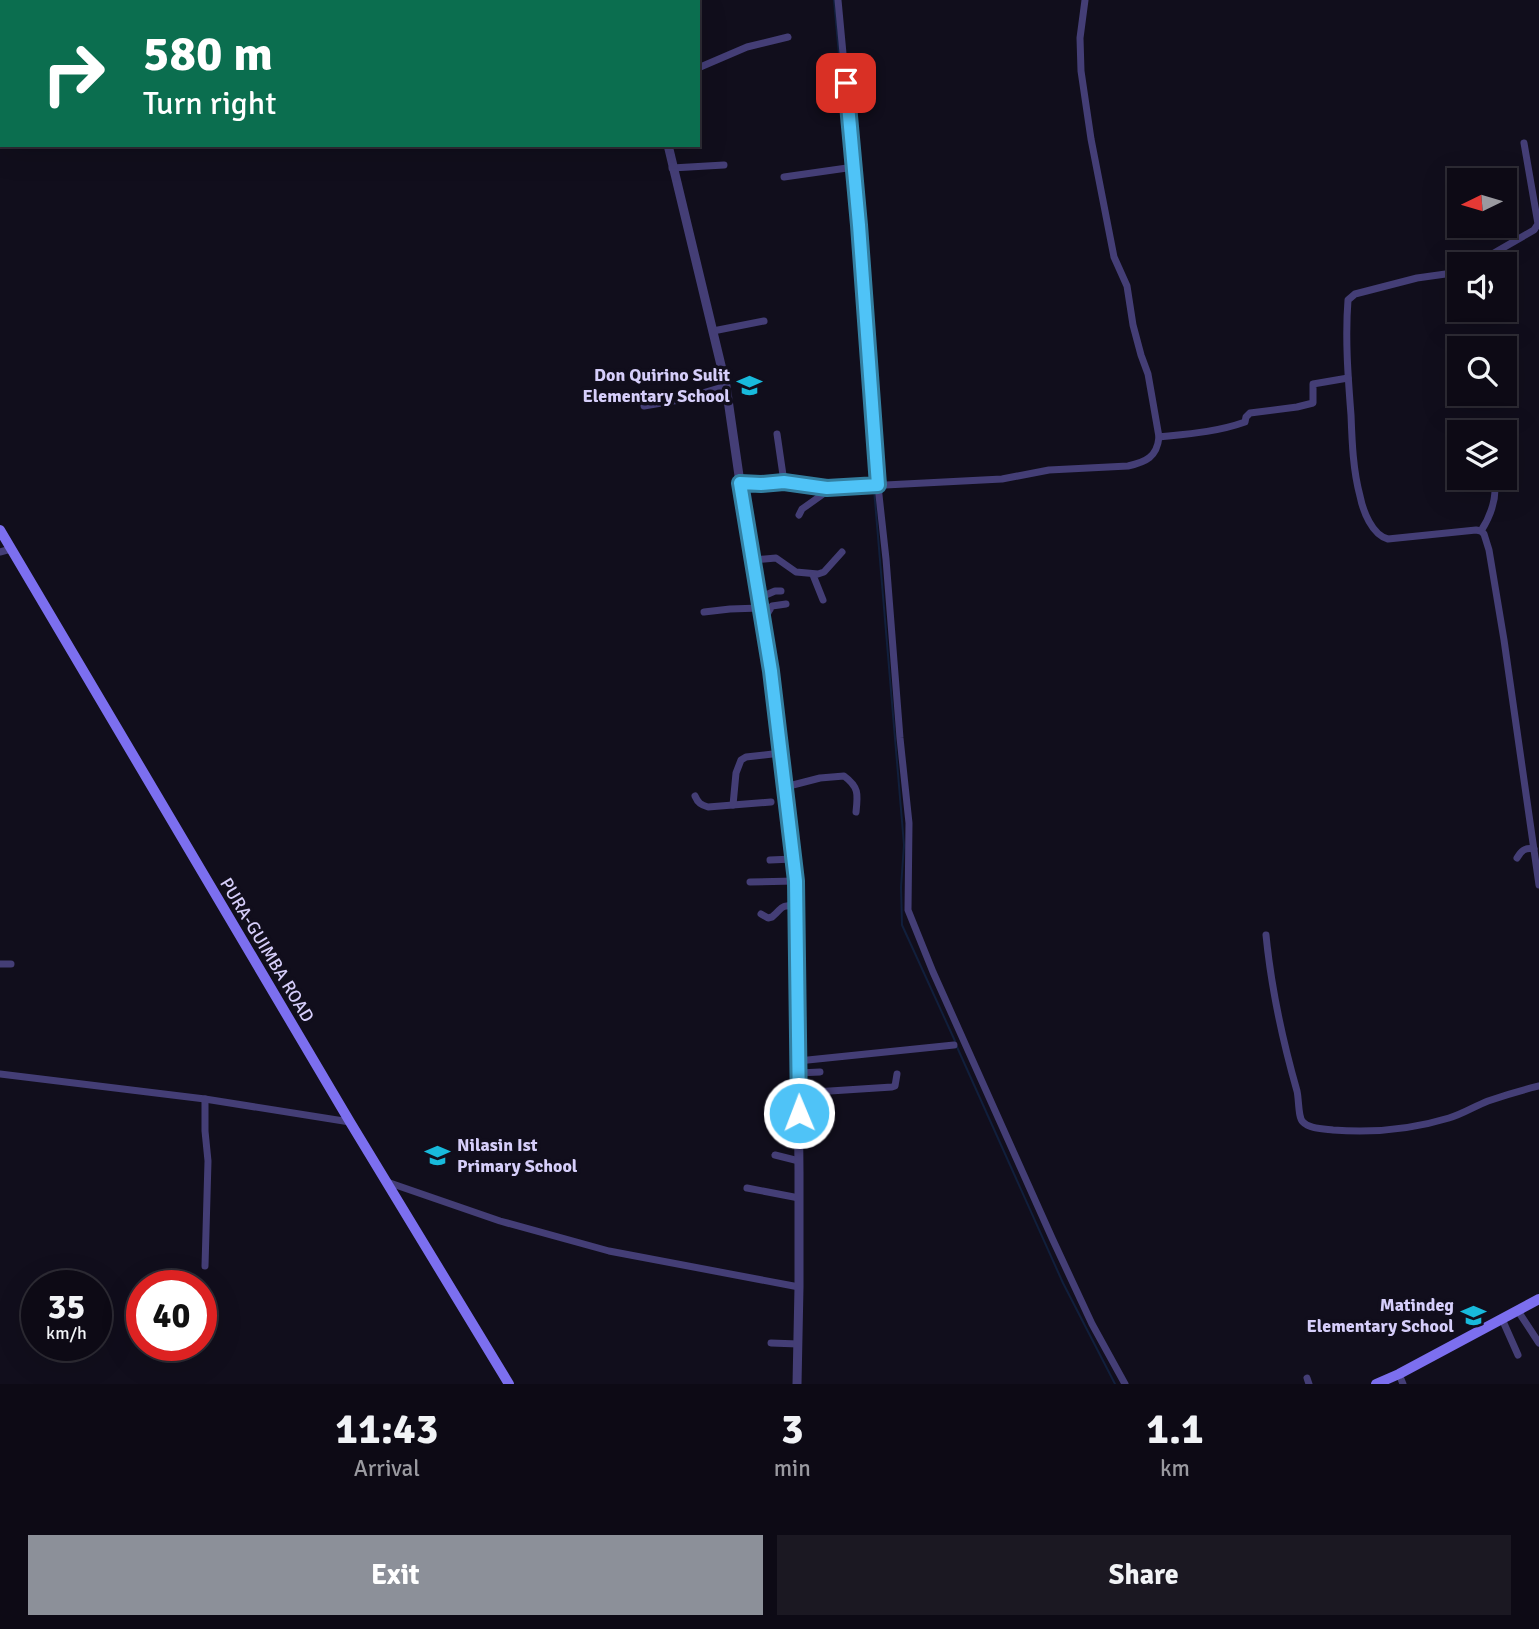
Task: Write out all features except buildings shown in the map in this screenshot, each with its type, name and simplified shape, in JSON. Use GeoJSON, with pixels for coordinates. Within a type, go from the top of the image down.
{"type":"FeatureCollection","features":[{"type":"Feature","properties":{"kind":"main road","name":"PURA-GUIMBA ROAD"},"geometry":{"type":"LineString","coordinates":[[0,530],[5,550],[509,1384]]}},
{"type":"Feature","properties":{"kind":"main road"},"geometry":{"type":"LineString","coordinates":[[1376,1384],[1401,1379],[1539,1299]]}},
{"type":"Feature","properties":{"kind":"street"},"geometry":{"type":"LineString","coordinates":[[838,0],[909,823],[908,910],[938,984],[1052,1238],[1092,1324],[1125,1384]]}},
{"type":"Feature","properties":{"kind":"street"},"geometry":{"type":"LineString","coordinates":[[740,483],[784,482],[827,488],[1002,479],[1049,470],[1128,466],[1149,459],[1156,452],[1159,437],[1148,373],[1133,325],[1127,286],[1114,257],[1091,139],[1080,60],[1085,0]]}},
{"type":"Feature","properties":{"kind":"street"},"geometry":{"type":"LineString","coordinates":[[700,67],[747,47],[788,37]]}},
{"type":"Feature","properties":{"kind":"street"},"geometry":{"type":"LineString","coordinates":[[1496,252],[1535,230],[1538,224],[1524,143]]}},
{"type":"Feature","properties":{"kind":"street"},"geometry":{"type":"LineString","coordinates":[[668,147],[726,386],[771,671],[796,881],[799,1061],[797,1384]]}},
{"type":"Feature","properties":{"kind":"street"},"geometry":{"type":"LineString","coordinates":[[673,168],[724,165]]}},
{"type":"Feature","properties":{"kind":"street"},"geometry":{"type":"LineString","coordinates":[[784,177],[854,167]]}},
{"type":"Feature","properties":{"kind":"street"},"geometry":{"type":"LineString","coordinates":[[1447,274],[1417,278],[1355,294],[1348,300],[1348,378],[1354,470],[1360,499],[1376,533],[1383,538],[1388,540],[1481,531]]}},
{"type":"Feature","properties":{"kind":"street"},"geometry":{"type":"LineString","coordinates":[[713,331],[764,321]]}},
{"type":"Feature","properties":{"kind":"street"},"geometry":{"type":"LineString","coordinates":[[1159,437],[1234,426],[1245,422],[1250,413],[1313,403],[1313,384],[1348,378]]}},
{"type":"Feature","properties":{"kind":"street"},"geometry":{"type":"LineString","coordinates":[[645,406],[679,400],[726,386]]}},
{"type":"Feature","properties":{"kind":"street"},"geometry":{"type":"LineString","coordinates":[[777,434],[784,482]]}},
{"type":"Feature","properties":{"kind":"street"},"geometry":{"type":"LineString","coordinates":[[799,515],[802,509],[826,492],[827,488]]}},
{"type":"Feature","properties":{"kind":"street"},"geometry":{"type":"LineString","coordinates":[[1495,490],[1490,513],[1481,531],[1489,550],[1504,640],[1539,885]]}},
{"type":"Feature","properties":{"kind":"street"},"geometry":{"type":"LineString","coordinates":[[752,560],[776,558],[796,572],[813,575],[824,572],[842,552]]}},
{"type":"Feature","properties":{"kind":"street"},"geometry":{"type":"LineString","coordinates":[[813,575],[823,600]]}},
{"type":"Feature","properties":{"kind":"street"},"geometry":{"type":"LineString","coordinates":[[705,612],[760,603],[775,591],[781,591]]}},
{"type":"Feature","properties":{"kind":"street"},"geometry":{"type":"LineString","coordinates":[[763,621],[772,606],[786,604]]}},
{"type":"Feature","properties":{"kind":"street"},"geometry":{"type":"LineString","coordinates":[[733,805],[736,773],[741,760],[781,753]]}},
{"type":"Feature","properties":{"kind":"street"},"geometry":{"type":"LineString","coordinates":[[785,787],[820,778],[844,776],[857,792],[856,812]]}},
{"type":"Feature","properties":{"kind":"street"},"geometry":{"type":"LineString","coordinates":[[695,796],[697,801],[708,807],[771,802]]}},
{"type":"Feature","properties":{"kind":"street"},"geometry":{"type":"LineString","coordinates":[[1517,858],[1526,848],[1534,849]]}},
{"type":"Feature","properties":{"kind":"street"},"geometry":{"type":"LineString","coordinates":[[770,860],[793,859]]}},
{"type":"Feature","properties":{"kind":"street"},"geometry":{"type":"LineString","coordinates":[[750,882],[796,881]]}},
{"type":"Feature","properties":{"kind":"street"},"geometry":{"type":"LineString","coordinates":[[761,914],[772,917],[777,910],[785,906],[796,905]]}},
{"type":"Feature","properties":{"kind":"street"},"geometry":{"type":"LineString","coordinates":[[1266,935],[1289,1065],[1303,1123],[1348,1131],[1419,1125],[1460,1114],[1485,1102],[1539,1086]]}},
{"type":"Feature","properties":{"kind":"street"},"geometry":{"type":"LineString","coordinates":[[0,964],[11,964]]}},
{"type":"Feature","properties":{"kind":"street"},"geometry":{"type":"LineString","coordinates":[[799,1061],[954,1045]]}},
{"type":"Feature","properties":{"kind":"street"},"geometry":{"type":"LineString","coordinates":[[799,1073],[820,1072]]}},
{"type":"Feature","properties":{"kind":"street"},"geometry":{"type":"LineString","coordinates":[[0,1074],[205,1099],[350,1122]]}},
{"type":"Feature","properties":{"kind":"street"},"geometry":{"type":"LineString","coordinates":[[799,1093],[892,1087],[895,1086],[897,1074]]}},
{"type":"Feature","properties":{"kind":"street"},"geometry":{"type":"LineString","coordinates":[[205,1099],[208,1161],[205,1266]]}},
{"type":"Feature","properties":{"kind":"street"},"geometry":{"type":"LineString","coordinates":[[799,1143],[811,1138]]}},
{"type":"Feature","properties":{"kind":"street"},"geometry":{"type":"LineString","coordinates":[[775,1154],[799,1161]]}},
{"type":"Feature","properties":{"kind":"street"},"geometry":{"type":"LineString","coordinates":[[387,1182],[500,1221],[609,1251],[799,1287]]}},
{"type":"Feature","properties":{"kind":"street"},"geometry":{"type":"LineString","coordinates":[[747,1188],[799,1198]]}},
{"type":"Feature","properties":{"kind":"street"},"geometry":{"type":"LineString","coordinates":[[1518,1311],[1539,1343]]}},
{"type":"Feature","properties":{"kind":"street"},"geometry":{"type":"LineString","coordinates":[[1502,1319],[1518,1355]]}},
{"type":"Feature","properties":{"kind":"street"},"geometry":{"type":"LineString","coordinates":[[771,1343],[798,1344]]}},
{"type":"Feature","properties":{"kind":"waterway"},"geometry":{"type":"LineString","coordinates":[[834,0],[849,166]]}},
{"type":"Feature","properties":{"kind":"waterway"},"geometry":{"type":"LineString","coordinates":[[849,172],[873,484]]}},
{"type":"Feature","properties":{"kind":"waterway"},"geometry":{"type":"LineString","coordinates":[[874,489],[904,845],[902,925],[955,1041]]}},
{"type":"Feature","properties":{"kind":"waterway"},"geometry":{"type":"LineString","coordinates":[[957,1047],[1063,1283],[1115,1384]]}},
{"type":"Feature","properties":{"kind":"place","name":"Don Quirino Sulit Elementary School"},"geometry":{"type":"Point","coordinates":[750,385]}},
{"type":"Feature","properties":{"kind":"place","name":"Nilasin Ist Primary School"},"geometry":{"type":"Point","coordinates":[437,1155]}},
{"type":"Feature","properties":{"kind":"place","name":"Matindeg Elementary School"},"geometry":{"type":"Point","coordinates":[1474,1315]}},
{"type":"Feature","properties":{"kind":"route"},"geometry":{"type":"LineString","coordinates":[[799,1113],[796,881],[771,671],[740,483],[784,482],[827,488],[878,485],[846,83]]}}]}
